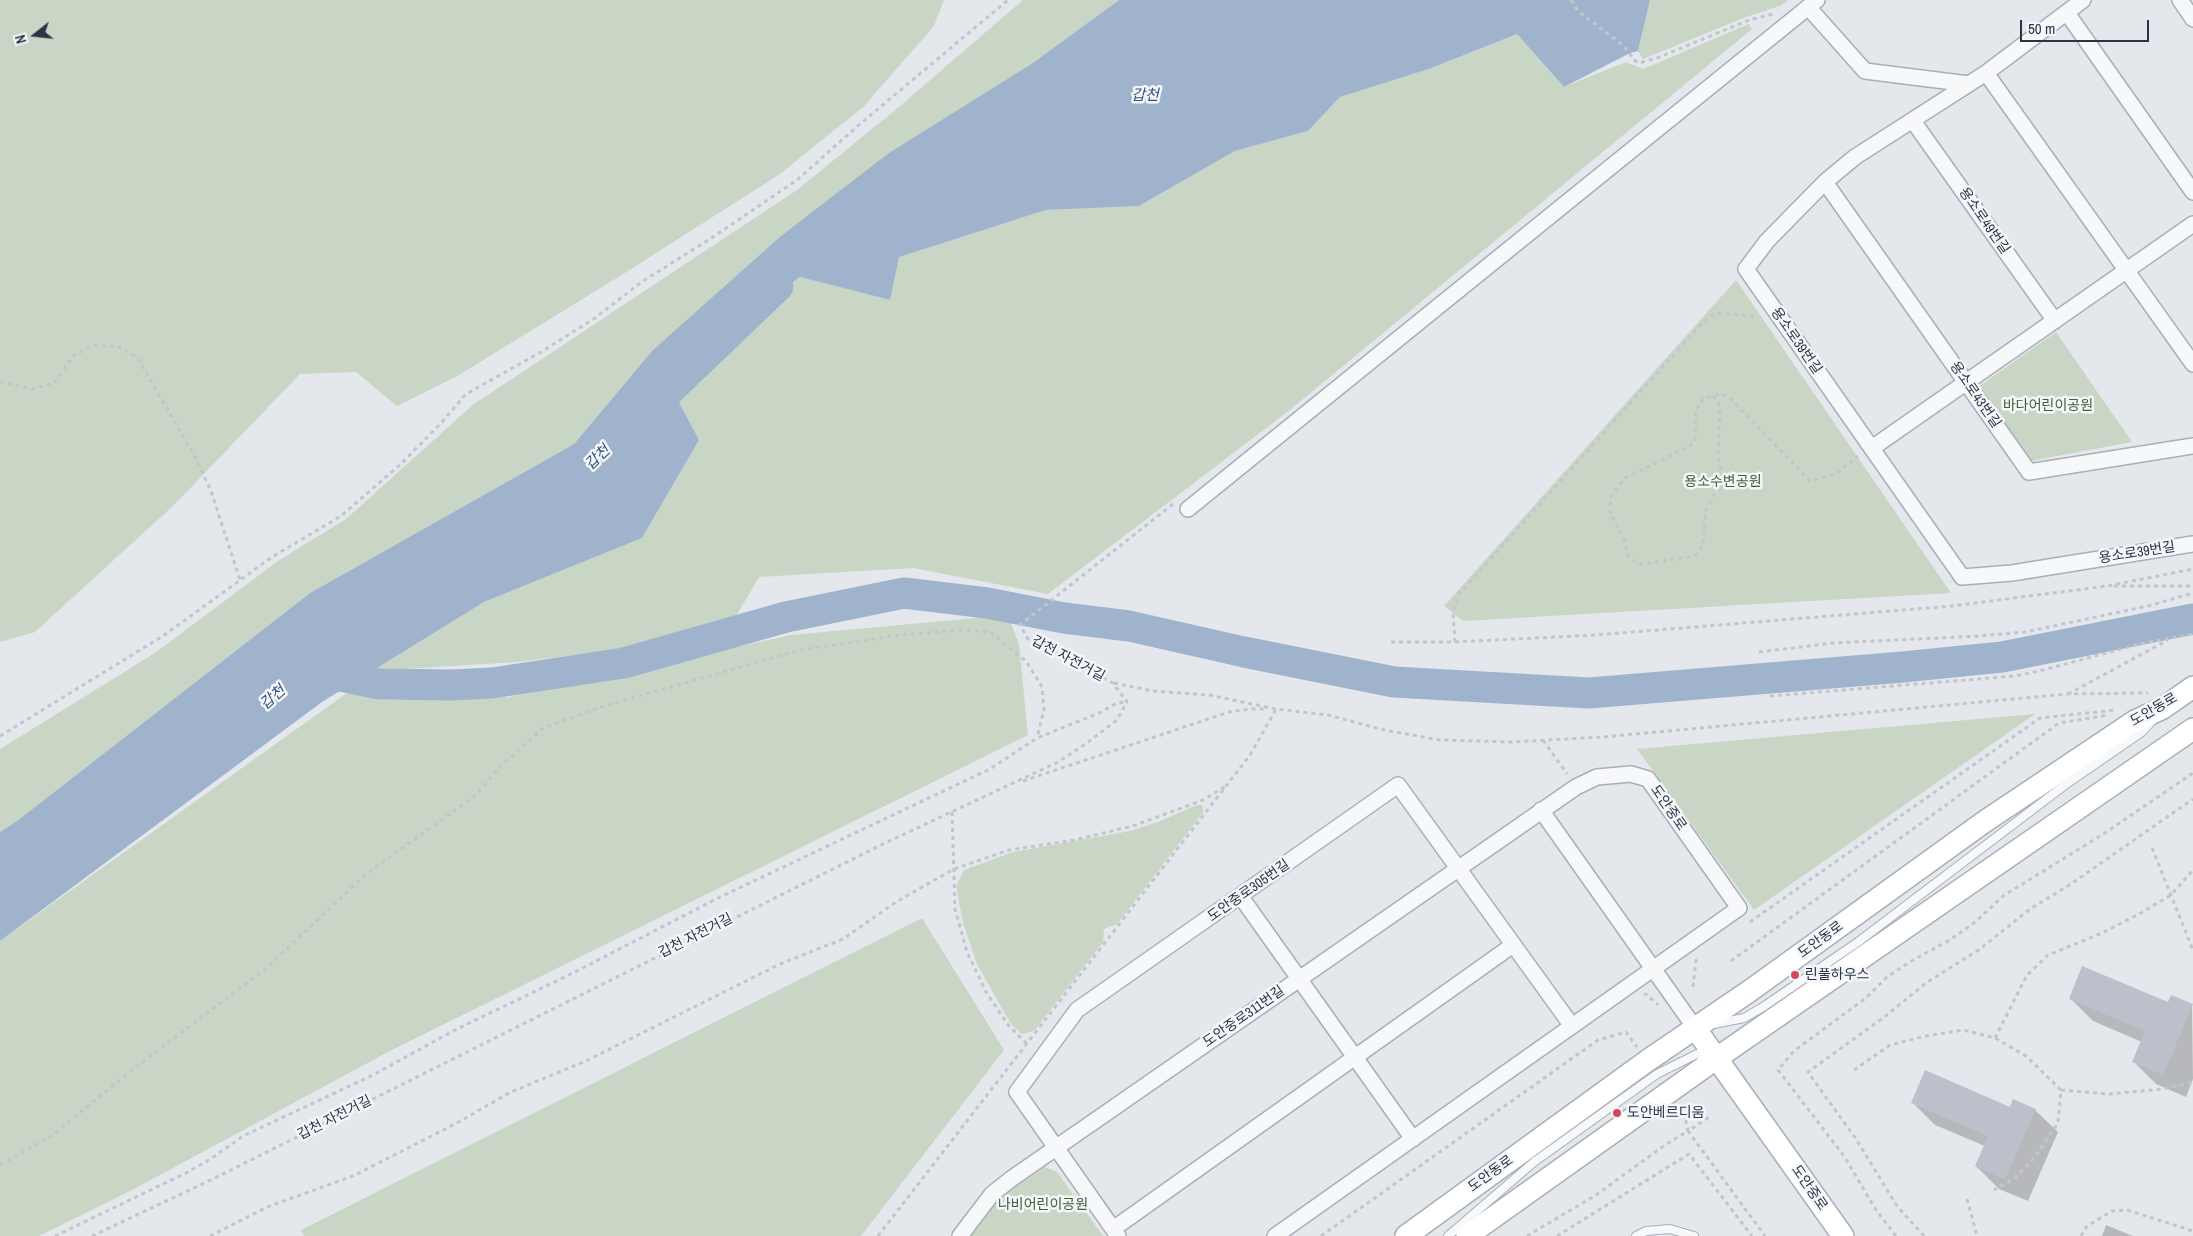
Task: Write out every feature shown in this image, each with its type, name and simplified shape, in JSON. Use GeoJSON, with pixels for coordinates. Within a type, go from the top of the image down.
{"type":"FeatureCollection","features":[{"type":"Feature","properties":{"kind":"main road","name":"도안동로"},"geometry":{"type":"LineString","coordinates":[[1406,1236],[1984,822],[2135,721],[2163,708],[2193,687]]}},
{"type":"Feature","properties":{"kind":"main road"},"geometry":{"type":"LineString","coordinates":[[1467,1236],[1717,1058],[2193,729]]}},
{"type":"Feature","properties":{"kind":"main road","name":"도안중로"},"geometry":{"type":"LineString","coordinates":[[1695,1028],[1843,1236]]}},
{"type":"Feature","properties":{"kind":"street","name":"용소로39번길"},"geometry":{"type":"LineString","coordinates":[[2083,0],[1986,73],[1855,158],[1825,182],[1767,241],[1746,269],[1962,577],[2012,572],[2193,544]]}},
{"type":"Feature","properties":{"kind":"street"},"geometry":{"type":"LineString","coordinates":[[2180,0],[2193,19]]}},
{"type":"Feature","properties":{"kind":"street"},"geometry":{"type":"LineString","coordinates":[[1188,509],[1812,4],[1865,71],[1968,84]]}},
{"type":"Feature","properties":{"kind":"street"},"geometry":{"type":"LineString","coordinates":[[2067,13],[2193,192]]}},
{"type":"Feature","properties":{"kind":"street"},"geometry":{"type":"LineString","coordinates":[[1986,73],[2127,270],[2188,347],[2193,364]]}},
{"type":"Feature","properties":{"kind":"street","name":"용소로49번길"},"geometry":{"type":"LineString","coordinates":[[1913,121],[2055,321]]}},
{"type":"Feature","properties":{"kind":"street","name":"용소로43번길"},"geometry":{"type":"LineString","coordinates":[[1825,182],[2029,472],[2193,446]]}},
{"type":"Feature","properties":{"kind":"street"},"geometry":{"type":"LineString","coordinates":[[1872,448],[2193,224]]}},
{"type":"Feature","properties":{"kind":"street","name":"도안중로"},"geometry":{"type":"LineString","coordinates":[[1654,969],[1739,908],[1648,779],[1632,774],[1597,778],[1576,787],[1541,810],[1695,1028]]}},
{"type":"Feature","properties":{"kind":"street","name":"도안중로305번길"},"geometry":{"type":"LineString","coordinates":[[1056,1148],[1017,1092],[1077,1010],[1241,897],[1398,785],[1572,1026]]}},
{"type":"Feature","properties":{"kind":"street","name":"도안중로311번길"},"geometry":{"type":"LineString","coordinates":[[960,1236],[992,1194],[1541,810]]}},
{"type":"Feature","properties":{"kind":"street"},"geometry":{"type":"LineString","coordinates":[[1241,897],[1413,1139]]}},
{"type":"Feature","properties":{"kind":"street"},"geometry":{"type":"LineString","coordinates":[[1056,1148],[1116,1232],[1513,944]]}},
{"type":"Feature","properties":{"kind":"street"},"geometry":{"type":"LineString","coordinates":[[1275,1236],[1654,969]]}},
{"type":"Feature","properties":{"kind":"lane"},"geometry":{"type":"LineString","coordinates":[[1448,1236],[1534,1162],[1656,1074],[1697,1054],[1717,1058]]}},
{"type":"Feature","properties":{"kind":"lane"},"geometry":{"type":"LineString","coordinates":[[1636,1236],[1646,1232],[1670,1229],[1694,1236]]}},
{"type":"Feature","properties":{"kind":"path"},"geometry":{"type":"LineString","coordinates":[[0,736],[163,636],[272,557],[342,516],[401,464],[466,394],[541,352],[595,318],[643,281],[713,237],[797,180],[860,124],[1008,0]]}},
{"type":"Feature","properties":{"kind":"path"},"geometry":{"type":"LineString","coordinates":[[1571,0],[1578,11],[1624,46],[1634,60],[1639,62],[1658,58],[1749,20],[1780,13]]}},
{"type":"Feature","properties":{"kind":"path"},"geometry":{"type":"LineString","coordinates":[[1455,642],[1453,612],[1459,594],[1705,320],[1716,313],[1756,316]]}},
{"type":"Feature","properties":{"kind":"path"},"geometry":{"type":"LineString","coordinates":[[0,382],[33,390],[54,383],[74,356],[93,345],[119,347],[138,357],[194,455],[211,491],[240,580]]}},
{"type":"Feature","properties":{"kind":"path"},"geometry":{"type":"LineString","coordinates":[[1713,396],[1718,402],[1720,410],[1718,456],[1724,484],[1713,496],[1706,510],[1703,544],[1699,553],[1694,556],[1642,564],[1632,560],[1608,510],[1612,494],[1625,478],[1690,446],[1694,440],[1696,410],[1702,400],[1713,396],[1722,394],[1729,397],[1810,481],[1836,474],[1858,456]]}},
{"type":"Feature","properties":{"kind":"path"},"geometry":{"type":"LineString","coordinates":[[1391,642],[1455,642],[1596,635],[1952,606],[2107,586],[2193,569]]}},
{"type":"Feature","properties":{"kind":"path"},"geometry":{"type":"LineString","coordinates":[[2107,586],[2193,586]]}},
{"type":"Feature","properties":{"kind":"path"},"geometry":{"type":"LineString","coordinates":[[1760,652],[1833,643],[2025,632],[2148,606],[2193,593]]}},
{"type":"Feature","properties":{"kind":"path","name":"갑천 자전거길"},"geometry":{"type":"LineString","coordinates":[[92,1236],[215,1178],[712,928],[1058,762],[1087,743],[1117,720],[1127,702],[1113,683],[1049,649],[1029,641],[1020,625],[1054,597]]}},
{"type":"Feature","properties":{"kind":"path"},"geometry":{"type":"LineString","coordinates":[[0,1165],[50,1137],[127,1074],[264,970],[365,875],[476,795],[501,766],[543,728],[613,704],[800,650],[901,635],[963,630],[990,632],[1026,661],[1042,687],[1044,710],[1037,738]]}},
{"type":"Feature","properties":{"kind":"path"},"geometry":{"type":"LineString","coordinates":[[1770,696],[2015,676],[2140,644],[2193,634]]}},
{"type":"Feature","properties":{"kind":"path"},"geometry":{"type":"LineString","coordinates":[[2067,694],[2173,637]]}},
{"type":"Feature","properties":{"kind":"path"},"geometry":{"type":"LineString","coordinates":[[1113,683],[1153,691],[1209,695],[1276,708],[1328,715],[1384,730],[1440,740],[1512,742],[1603,737],[2067,694],[2148,692]]}},
{"type":"Feature","properties":{"kind":"path"},"geometry":{"type":"LineString","coordinates":[[55,1236],[186,1173],[212,1158],[243,1136],[373,1075],[453,1031],[573,973],[718,898],[990,769],[1037,738],[1099,713],[1117,703],[1127,702]]}},
{"type":"Feature","properties":{"kind":"path"},"geometry":{"type":"LineString","coordinates":[[1011,785],[1229,712],[1252,708],[1276,708]]}},
{"type":"Feature","properties":{"kind":"path"},"geometry":{"type":"LineString","coordinates":[[878,1236],[1250,755],[1276,708]]}},
{"type":"Feature","properties":{"kind":"path"},"geometry":{"type":"LineString","coordinates":[[1744,926],[2040,718],[2119,709]]}},
{"type":"Feature","properties":{"kind":"path"},"geometry":{"type":"LineString","coordinates":[[1731,961],[2060,722],[2104,717]]}},
{"type":"Feature","properties":{"kind":"path"},"geometry":{"type":"LineString","coordinates":[[1543,740],[1576,787]]}},
{"type":"Feature","properties":{"kind":"path"},"geometry":{"type":"LineString","coordinates":[[1896,1236],[1876,1210],[1844,1156],[1778,1070],[1794,1051],[1866,998],[1887,978],[1974,923],[2002,896],[2105,834],[2193,773]]}},
{"type":"Feature","properties":{"kind":"path"},"geometry":{"type":"LineString","coordinates":[[210,1236],[267,1207],[353,1176],[455,1124],[512,1092],[586,1061],[780,964],[843,939],[896,902],[954,869],[1009,850],[1074,840],[1132,826],[1203,800],[1226,786]]}},
{"type":"Feature","properties":{"kind":"path"},"geometry":{"type":"LineString","coordinates":[[1924,1236],[1897,1206],[1861,1146],[1808,1072],[1883,1018],[1926,983],[1980,949],[2030,909],[2071,884],[2193,799]]}},
{"type":"Feature","properties":{"kind":"path"},"geometry":{"type":"LineString","coordinates":[[952,812],[955,909],[967,952],[986,992],[1010,1026],[1027,1044]]}},
{"type":"Feature","properties":{"kind":"path"},"geometry":{"type":"LineString","coordinates":[[2152,848],[2193,950]]}},
{"type":"Feature","properties":{"kind":"path"},"geometry":{"type":"LineString","coordinates":[[1995,1038],[2027,975],[2048,955],[2102,933],[2171,894],[2193,870]]}},
{"type":"Feature","properties":{"kind":"path"},"geometry":{"type":"LineString","coordinates":[[1693,987],[1696,959],[1704,954]]}},
{"type":"Feature","properties":{"kind":"path"},"geometry":{"type":"LineString","coordinates":[[1854,1070],[1890,1045],[1926,1036],[1963,1030],[1995,1038],[2026,1056],[2061,1090],[2109,1094],[2163,1090],[2193,1082]]}},
{"type":"Feature","properties":{"kind":"path"},"geometry":{"type":"LineString","coordinates":[[1321,1236],[1598,1040],[1626,1032],[1638,1048]]}},
{"type":"Feature","properties":{"kind":"path"},"geometry":{"type":"LineString","coordinates":[[1994,1190],[2015,1178],[2034,1158],[2058,1123],[2061,1090]]}},
{"type":"Feature","properties":{"kind":"path"},"geometry":{"type":"LineString","coordinates":[[1684,1112],[1688,1131],[1765,1236]]}},
{"type":"Feature","properties":{"kind":"path"},"geometry":{"type":"LineString","coordinates":[[1527,1236],[1596,1196],[1665,1145],[1711,1116]]}},
{"type":"Feature","properties":{"kind":"path"},"geometry":{"type":"LineString","coordinates":[[1557,1236],[1689,1154],[1752,1236]]}},
{"type":"Feature","properties":{"kind":"path"},"geometry":{"type":"LineString","coordinates":[[1968,1198],[1977,1236]]}},
{"type":"Feature","properties":{"kind":"path"},"geometry":{"type":"LineString","coordinates":[[2081,1236],[2087,1226],[2112,1211],[2127,1210],[2193,1231]]}},
{"type":"Feature","properties":{"kind":"green space"},"geometry":{"type":"Polygon","coordinates":[[[0,0],[944,0],[934,26],[864,106],[780,174],[620,276],[459,375],[397,406],[356,372],[300,374],[175,504],[35,632],[0,642],[0,0]]]}},
{"type":"Feature","properties":{"kind":"green space"},"geometry":{"type":"Polygon","coordinates":[[[1023,0],[1119,0],[652,351],[574,444],[310,593],[17,821],[0,832],[0,749],[155,653],[278,561],[346,519],[474,404],[797,190],[893,112],[1023,0]]]}},
{"type":"Feature","properties":{"kind":"green space"},"geometry":{"type":"Polygon","coordinates":[[[1650,0],[1788,0],[1780,6],[1746,17],[1643,59],[1638,51],[1650,0]]]}},
{"type":"Feature","properties":{"kind":"green space"},"geometry":{"type":"Polygon","coordinates":[[[1749,24],[1752,29],[1291,409],[1048,594],[913,568],[759,577],[736,616],[661,644],[518,662],[372,671],[484,602],[642,538],[699,440],[664,376],[800,277],[890,300],[898,257],[1046,210],[1139,206],[1235,151],[1308,131],[1340,97],[1429,69],[1517,34],[1564,87],[1626,62],[1643,69],[1749,24]]]}},
{"type":"Feature","properties":{"kind":"green space","name":"용소수변공원"},"geometry":{"type":"Polygon","coordinates":[[[1736,280],[1951,593],[1463,621],[1444,606],[1736,280]]]}},
{"type":"Feature","properties":{"kind":"green space","name":"바다어린이공원"},"geometry":{"type":"Polygon","coordinates":[[[2056,332],[2132,442],[2030,461],[1979,391],[1981,385],[2056,332]]]}},
{"type":"Feature","properties":{"kind":"green space"},"geometry":{"type":"Polygon","coordinates":[[[1008,615],[1019,644],[1028,735],[388,1052],[134,1189],[39,1236],[0,1236],[0,941],[347,693],[382,700],[509,697],[791,635],[1008,615]]]}},
{"type":"Feature","properties":{"kind":"green space"},"geometry":{"type":"Polygon","coordinates":[[[2035,714],[1754,910],[1637,749],[2035,714]]]}},
{"type":"Feature","properties":{"kind":"green space"},"geometry":{"type":"Polygon","coordinates":[[[1197,805],[1202,805],[1204,811],[1117,924],[1104,929],[1103,942],[1034,1031],[1022,1034],[1011,1024],[977,964],[963,923],[956,886],[964,870],[1013,852],[1130,831],[1158,822],[1197,805]]]}},
{"type":"Feature","properties":{"kind":"green space"},"geometry":{"type":"Polygon","coordinates":[[[922,918],[1004,1050],[861,1236],[304,1236],[301,1230],[922,918]]]}},
{"type":"Feature","properties":{"kind":"green space","name":"나비어린이공원"},"geometry":{"type":"Polygon","coordinates":[[[1045,1167],[1057,1172],[1103,1236],[970,1236],[997,1199],[1045,1167]]]}},
{"type":"Feature","properties":{"kind":"water","name":"갑천"},"geometry":{"type":"Polygon","coordinates":[[[1119,0],[1650,0],[1638,51],[1630,53],[1564,87],[1517,34],[1429,69],[1340,97],[1308,131],[1235,151],[1139,206],[1046,210],[899,257],[890,300],[800,277],[665,376],[699,440],[642,538],[484,602],[322,702],[0,941],[0,832],[17,821],[310,593],[574,444],[652,351],[781,236],[889,153],[1033,63],[1119,0]]]}},
{"type":"Feature","properties":{"kind":"building"},"geometry":{"type":"Polygon","coordinates":[[[2082,966],[2168,1002],[2171,995],[2193,1004],[2163,1075],[2132,1062],[2145,1031],[2069,999],[2082,966]]]}},
{"type":"Feature","properties":{"kind":"building"},"geometry":{"type":"Polygon","coordinates":[[[1925,1070],[2010,1107],[2013,1099],[2036,1109],[2005,1179],[1975,1166],[1988,1136],[1911,1103],[1925,1070]]]}},
{"type":"Feature","properties":{"kind":"waterway","name":"갑천"},"geometry":{"type":"LineString","coordinates":[[640,418],[778,286]]}},
{"type":"Feature","properties":{"kind":"waterway"},"geometry":{"type":"LineString","coordinates":[[323,661],[341,676],[379,684],[452,685],[492,683],[624,663],[786,617],[904,593],[987,603],[1064,618],[1129,626],[1244,652],[1394,682],[1589,693],[2002,657],[2193,619]]}},
{"type":"Feature","properties":{"kind":"place","name":"린풀하우스"},"geometry":{"type":"Point","coordinates":[1795,975]}},
{"type":"Feature","properties":{"kind":"place","name":"도안베르디움"},"geometry":{"type":"Point","coordinates":[1617,1113]}}]}
